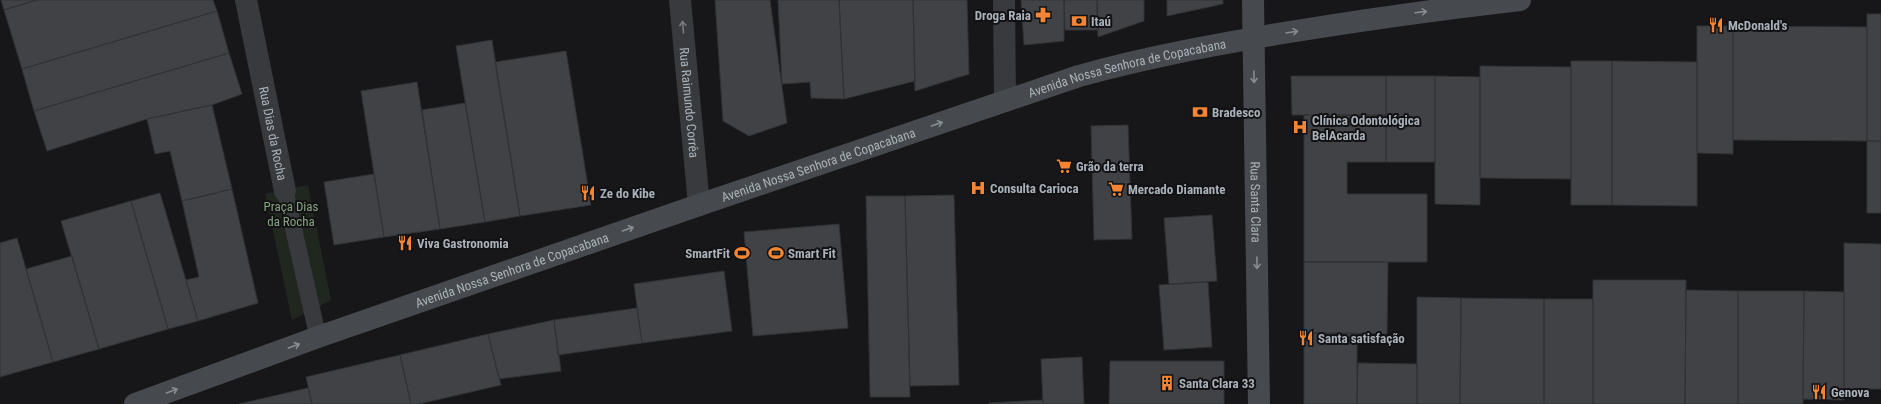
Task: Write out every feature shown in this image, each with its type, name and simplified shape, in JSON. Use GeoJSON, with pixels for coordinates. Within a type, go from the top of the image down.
{"type":"FeatureCollection","features":[{"type":"Feature","properties":{"kind":"main road","name":"Rua Santa Clara"},"geometry":{"type":"LineString","coordinates":[[1253,0],[1259,404]]}},
{"type":"Feature","properties":{"kind":"main road","name":"Avenida Nossa Senhora de Copacabana"},"geometry":{"type":"LineString","coordinates":[[135,404],[318,337],[699,205],[1005,100],[1127,63],[1174,52],[1393,15],[1520,0]]}},
{"type":"Feature","properties":{"kind":"street","name":"Rua Dias da Rocha"},"geometry":{"type":"LineString","coordinates":[[246,0],[285,191],[318,337]]}},
{"type":"Feature","properties":{"kind":"street","name":"Rua Raimundo Corrêa"},"geometry":{"type":"LineString","coordinates":[[680,0],[699,205]]}},
{"type":"Feature","properties":{"kind":"street"},"geometry":{"type":"LineString","coordinates":[[1004,0],[1005,100]]}},
{"type":"Feature","properties":{"kind":"green space","name":"Praça Dias da Rocha"},"geometry":{"type":"Polygon","coordinates":[[[308,185],[331,300],[292,320],[265,194],[308,185]]]}},
{"type":"Feature","properties":{"kind":"building"},"geometry":{"type":"Polygon","coordinates":[[[1,0],[37,0],[4,10],[1,0]]]}},
{"type":"Feature","properties":{"kind":"building"},"geometry":{"type":"Polygon","coordinates":[[[37,0],[213,0],[217,11],[22,69],[4,10],[37,0]]]}},
{"type":"Feature","properties":{"kind":"building"},"geometry":{"type":"Polygon","coordinates":[[[715,0],[770,0],[787,123],[749,136],[723,121],[715,0]]]}},
{"type":"Feature","properties":{"kind":"building"},"geometry":{"type":"Polygon","coordinates":[[[778,0],[839,0],[844,99],[811,98],[810,82],[782,84],[778,0]]]}},
{"type":"Feature","properties":{"kind":"building"},"geometry":{"type":"Polygon","coordinates":[[[839,0],[913,0],[915,81],[844,99],[839,0]]]}},
{"type":"Feature","properties":{"kind":"building"},"geometry":{"type":"Polygon","coordinates":[[[913,0],[967,0],[969,74],[915,91],[913,0]]]}},
{"type":"Feature","properties":{"kind":"building","name":"Droga Raia"},"geometry":{"type":"Polygon","coordinates":[[[1021,0],[1064,0],[1064,41],[1024,45],[1021,0]]]}},
{"type":"Feature","properties":{"kind":"building"},"geometry":{"type":"Polygon","coordinates":[[[1064,0],[1097,0],[1097,30],[1065,30],[1064,0]]]}},
{"type":"Feature","properties":{"kind":"building"},"geometry":{"type":"Polygon","coordinates":[[[1097,0],[1144,0],[1144,21],[1098,37],[1097,0]]]}},
{"type":"Feature","properties":{"kind":"building"},"geometry":{"type":"Polygon","coordinates":[[[1167,0],[1223,0],[1223,4],[1167,16],[1167,0]]]}},
{"type":"Feature","properties":{"kind":"building"},"geometry":{"type":"Polygon","coordinates":[[[217,11],[229,53],[34,111],[22,69],[217,11]]]}},
{"type":"Feature","properties":{"kind":"building"},"geometry":{"type":"Polygon","coordinates":[[[1867,14],[1881,14],[1881,141],[1867,141],[1867,14]]]}},
{"type":"Feature","properties":{"kind":"building"},"geometry":{"type":"Polygon","coordinates":[[[1697,26],[1733,26],[1733,154],[1697,153],[1697,26]]]}},
{"type":"Feature","properties":{"kind":"building"},"geometry":{"type":"Polygon","coordinates":[[[1733,26],[1867,27],[1867,141],[1733,140],[1733,26]]]}},
{"type":"Feature","properties":{"kind":"building"},"geometry":{"type":"Polygon","coordinates":[[[492,40],[520,216],[485,222],[456,46],[492,40]]]}},
{"type":"Feature","properties":{"kind":"building"},"geometry":{"type":"Polygon","coordinates":[[[566,51],[591,205],[520,216],[495,62],[566,51]]]}},
{"type":"Feature","properties":{"kind":"building"},"geometry":{"type":"Polygon","coordinates":[[[229,53],[242,94],[212,105],[147,119],[47,151],[34,111],[229,53]]]}},
{"type":"Feature","properties":{"kind":"building"},"geometry":{"type":"Polygon","coordinates":[[[1571,61],[1612,61],[1612,205],[1571,205],[1571,61]]]}},
{"type":"Feature","properties":{"kind":"building"},"geometry":{"type":"Polygon","coordinates":[[[1612,61],[1697,62],[1697,206],[1612,205],[1612,61]]]}},
{"type":"Feature","properties":{"kind":"building"},"geometry":{"type":"Polygon","coordinates":[[[1480,66],[1571,67],[1571,179],[1480,178],[1480,66]]]}},
{"type":"Feature","properties":{"kind":"building"},"geometry":{"type":"Polygon","coordinates":[[[1291,76],[1386,76],[1386,115],[1292,115],[1291,76]]]}},
{"type":"Feature","properties":{"kind":"building"},"geometry":{"type":"Polygon","coordinates":[[[1386,76],[1435,76],[1435,162],[1386,162],[1386,76]]]}},
{"type":"Feature","properties":{"kind":"building"},"geometry":{"type":"Polygon","coordinates":[[[1435,76],[1480,77],[1480,205],[1435,204],[1435,76]]]}},
{"type":"Feature","properties":{"kind":"building"},"geometry":{"type":"Polygon","coordinates":[[[417,82],[440,229],[384,237],[361,91],[417,82]]]}},
{"type":"Feature","properties":{"kind":"building"},"geometry":{"type":"Polygon","coordinates":[[[465,103],[485,222],[440,229],[422,110],[465,103]]]}},
{"type":"Feature","properties":{"kind":"building"},"geometry":{"type":"Polygon","coordinates":[[[212,105],[232,189],[182,201],[170,151],[155,154],[147,119],[212,105]]]}},
{"type":"Feature","properties":{"kind":"building"},"geometry":{"type":"Polygon","coordinates":[[[1304,115],[1386,115],[1386,162],[1347,162],[1347,194],[1427,194],[1427,262],[1304,262],[1304,115]]]}},
{"type":"Feature","properties":{"kind":"building"},"geometry":{"type":"Polygon","coordinates":[[[1128,125],[1132,239],[1094,240],[1091,126],[1128,125]]]}},
{"type":"Feature","properties":{"kind":"building"},"geometry":{"type":"Polygon","coordinates":[[[1867,141],[1881,141],[1881,213],[1867,213],[1867,141]]]}},
{"type":"Feature","properties":{"kind":"building"},"geometry":{"type":"Polygon","coordinates":[[[374,174],[384,237],[334,245],[324,182],[374,174]]]}},
{"type":"Feature","properties":{"kind":"building"},"geometry":{"type":"Polygon","coordinates":[[[232,189],[258,303],[198,321],[186,280],[199,277],[182,201],[232,189]]]}},
{"type":"Feature","properties":{"kind":"building"},"geometry":{"type":"Polygon","coordinates":[[[160,193],[198,321],[168,329],[131,201],[160,193]]]}},
{"type":"Feature","properties":{"kind":"building"},"geometry":{"type":"Polygon","coordinates":[[[954,195],[959,385],[910,386],[905,196],[954,195]]]}},
{"type":"Feature","properties":{"kind":"building"},"geometry":{"type":"Polygon","coordinates":[[[866,196],[905,196],[910,397],[870,397],[866,196]]]}},
{"type":"Feature","properties":{"kind":"building"},"geometry":{"type":"Polygon","coordinates":[[[131,201],[168,329],[99,349],[61,221],[131,201]]]}},
{"type":"Feature","properties":{"kind":"building"},"geometry":{"type":"Polygon","coordinates":[[[1212,215],[1217,281],[1169,284],[1164,218],[1212,215]]]}},
{"type":"Feature","properties":{"kind":"building"},"geometry":{"type":"Polygon","coordinates":[[[839,224],[848,328],[753,336],[744,232],[839,224]]]}},
{"type":"Feature","properties":{"kind":"building"},"geometry":{"type":"Polygon","coordinates":[[[17,238],[53,362],[0,377],[0,243],[17,238]]]}},
{"type":"Feature","properties":{"kind":"building"},"geometry":{"type":"Polygon","coordinates":[[[1844,243],[1881,244],[1881,389],[1844,389],[1844,243]]]}},
{"type":"Feature","properties":{"kind":"building"},"geometry":{"type":"Polygon","coordinates":[[[72,256],[99,349],[53,362],[26,269],[72,256]]]}},
{"type":"Feature","properties":{"kind":"building"},"geometry":{"type":"Polygon","coordinates":[[[1304,262],[1388,262],[1387,334],[1304,333],[1304,262]]]}},
{"type":"Feature","properties":{"kind":"building"},"geometry":{"type":"Polygon","coordinates":[[[724,271],[732,331],[642,343],[634,284],[724,271]]]}},
{"type":"Feature","properties":{"kind":"building"},"geometry":{"type":"Polygon","coordinates":[[[1593,280],[1686,280],[1685,404],[1593,404],[1593,280]]]}},
{"type":"Feature","properties":{"kind":"building"},"geometry":{"type":"Polygon","coordinates":[[[1208,282],[1212,347],[1164,350],[1159,285],[1208,282]]]}},
{"type":"Feature","properties":{"kind":"building"},"geometry":{"type":"Polygon","coordinates":[[[1686,290],[1738,291],[1738,404],[1685,404],[1686,290]]]}},
{"type":"Feature","properties":{"kind":"building"},"geometry":{"type":"Polygon","coordinates":[[[1738,291],[1804,291],[1803,404],[1738,404],[1738,291]]]}},
{"type":"Feature","properties":{"kind":"building"},"geometry":{"type":"Polygon","coordinates":[[[1804,291],[1844,292],[1844,400],[1803,399],[1804,291]]]}},
{"type":"Feature","properties":{"kind":"building"},"geometry":{"type":"Polygon","coordinates":[[[1417,297],[1461,298],[1460,404],[1417,404],[1417,297]]]}},
{"type":"Feature","properties":{"kind":"building"},"geometry":{"type":"Polygon","coordinates":[[[1461,298],[1544,299],[1544,404],[1460,404],[1461,298]]]}},
{"type":"Feature","properties":{"kind":"building"},"geometry":{"type":"Polygon","coordinates":[[[1544,299],[1593,299],[1593,404],[1544,404],[1544,299]]]}},
{"type":"Feature","properties":{"kind":"building"},"geometry":{"type":"Polygon","coordinates":[[[637,308],[642,343],[558,355],[554,320],[637,308]]]}},
{"type":"Feature","properties":{"kind":"building"},"geometry":{"type":"Polygon","coordinates":[[[554,320],[561,371],[499,379],[488,334],[554,320]]]}},
{"type":"Feature","properties":{"kind":"building"},"geometry":{"type":"Polygon","coordinates":[[[1304,333],[1357,333],[1357,404],[1304,404],[1304,333]]]}},
{"type":"Feature","properties":{"kind":"building"},"geometry":{"type":"Polygon","coordinates":[[[488,334],[501,385],[419,404],[411,404],[400,355],[488,334]]]}},
{"type":"Feature","properties":{"kind":"building"},"geometry":{"type":"Polygon","coordinates":[[[400,355],[411,404],[312,404],[306,377],[400,355]]]}},
{"type":"Feature","properties":{"kind":"building"},"geometry":{"type":"Polygon","coordinates":[[[1082,357],[1084,404],[1043,404],[1041,359],[1082,357]]]}},
{"type":"Feature","properties":{"kind":"building","name":"Santa Clara 33"},"geometry":{"type":"Polygon","coordinates":[[[1110,361],[1224,361],[1224,404],[1109,404],[1110,361]]]}},
{"type":"Feature","properties":{"kind":"building"},"geometry":{"type":"Polygon","coordinates":[[[1358,363],[1417,364],[1417,404],[1357,404],[1358,363]]]}},
{"type":"Feature","properties":{"kind":"building"},"geometry":{"type":"Polygon","coordinates":[[[308,388],[312,404],[239,404],[308,388]]]}},
{"type":"Feature","properties":{"kind":"building"},"geometry":{"type":"Polygon","coordinates":[[[1043,400],[1043,404],[989,404],[989,403],[1043,400]]]}},
{"type":"Feature","properties":{"kind":"place","name":"Droga Raia"},"geometry":{"type":"Point","coordinates":[1043,15]}},
{"type":"Feature","properties":{"kind":"place","name":"Itaú"},"geometry":{"type":"Point","coordinates":[1079,21]}},
{"type":"Feature","properties":{"kind":"place","name":"McDonald's"},"geometry":{"type":"Point","coordinates":[1716,25]}},
{"type":"Feature","properties":{"kind":"place","name":"Bradesco"},"geometry":{"type":"Point","coordinates":[1200,112]}},
{"type":"Feature","properties":{"kind":"place","name":"Clínica Odontológica BelAcarda"},"geometry":{"type":"Point","coordinates":[1300,127]}},
{"type":"Feature","properties":{"kind":"place","name":"Grão da terra"},"geometry":{"type":"Point","coordinates":[1064,166]}},
{"type":"Feature","properties":{"kind":"place","name":"Consulta Carioca"},"geometry":{"type":"Point","coordinates":[978,188]}},
{"type":"Feature","properties":{"kind":"place","name":"Mercado Diamante"},"geometry":{"type":"Point","coordinates":[1116,189]}},
{"type":"Feature","properties":{"kind":"place","name":"Ze do Kibe"},"geometry":{"type":"Point","coordinates":[588,193]}},
{"type":"Feature","properties":{"kind":"place","name":"Viva Gastronomia"},"geometry":{"type":"Point","coordinates":[405,243]}},
{"type":"Feature","properties":{"kind":"place","name":"SmartFit"},"geometry":{"type":"Point","coordinates":[742,253]}},
{"type":"Feature","properties":{"kind":"place","name":"Smart Fit"},"geometry":{"type":"Point","coordinates":[776,253]}},
{"type":"Feature","properties":{"kind":"place","name":"Santa satisfação"},"geometry":{"type":"Point","coordinates":[1306,338]}},
{"type":"Feature","properties":{"kind":"place","name":"Santa Clara 33"},"geometry":{"type":"Point","coordinates":[1167,383]}},
{"type":"Feature","properties":{"kind":"place","name":"Genova"},"geometry":{"type":"Point","coordinates":[1819,392]}}]}
